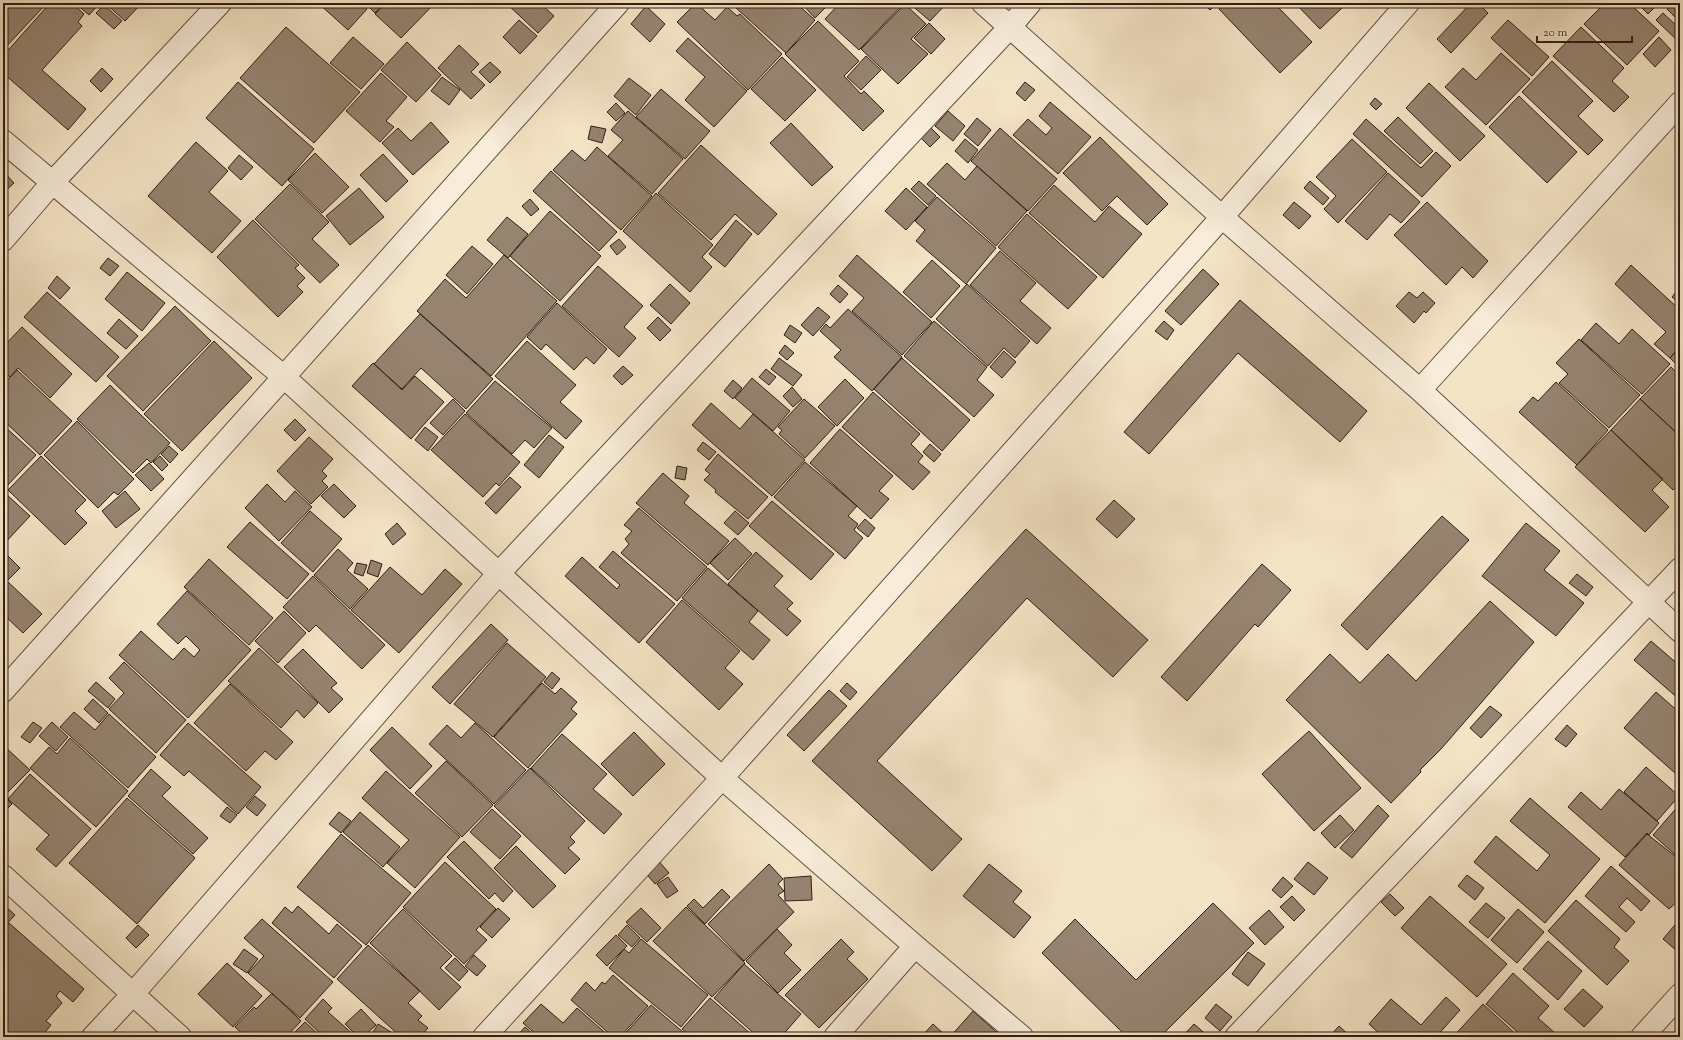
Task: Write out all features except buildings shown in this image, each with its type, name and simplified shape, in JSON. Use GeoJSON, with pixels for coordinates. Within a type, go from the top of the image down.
{"type":"FeatureCollection","features":[{"type":"Feature","properties":{"kind":"street"},"geometry":{"type":"LineString","coordinates":[[3,240],[52,183],[220,3]]}},
{"type":"Feature","properties":{"kind":"street"},"geometry":{"type":"LineString","coordinates":[[3,691],[618,3]]}},
{"type":"Feature","properties":{"kind":"street"},"geometry":{"type":"LineString","coordinates":[[983,3],[1222,217],[1420,390],[1680,631]]}},
{"type":"Feature","properties":{"kind":"street"},"geometry":{"type":"LineString","coordinates":[[93,1037],[132,995],[499,573],[1010,27],[1030,3]]}},
{"type":"Feature","properties":{"kind":"street"},"geometry":{"type":"LineString","coordinates":[[484,1037],[722,778],[1222,217],[1408,3]]}},
{"type":"Feature","properties":{"kind":"street"},"geometry":{"type":"LineString","coordinates":[[1420,390],[1680,103]]}},
{"type":"Feature","properties":{"kind":"street"},"geometry":{"type":"LineString","coordinates":[[3,141],[284,378],[722,778],[914,946],[1022,1037]]}},
{"type":"Feature","properties":{"kind":"street"},"geometry":{"type":"LineString","coordinates":[[1236,1037],[1650,603],[1680,569]]}},
{"type":"Feature","properties":{"kind":"street"},"geometry":{"type":"LineString","coordinates":[[3,876],[132,995],[180,1037]]}},
{"type":"Feature","properties":{"kind":"street"},"geometry":{"type":"LineString","coordinates":[[835,1037],[914,946]]}},
{"type":"Feature","properties":{"kind":"street"},"geometry":{"type":"LineString","coordinates":[[1642,1037],[1680,995]]}}]}
